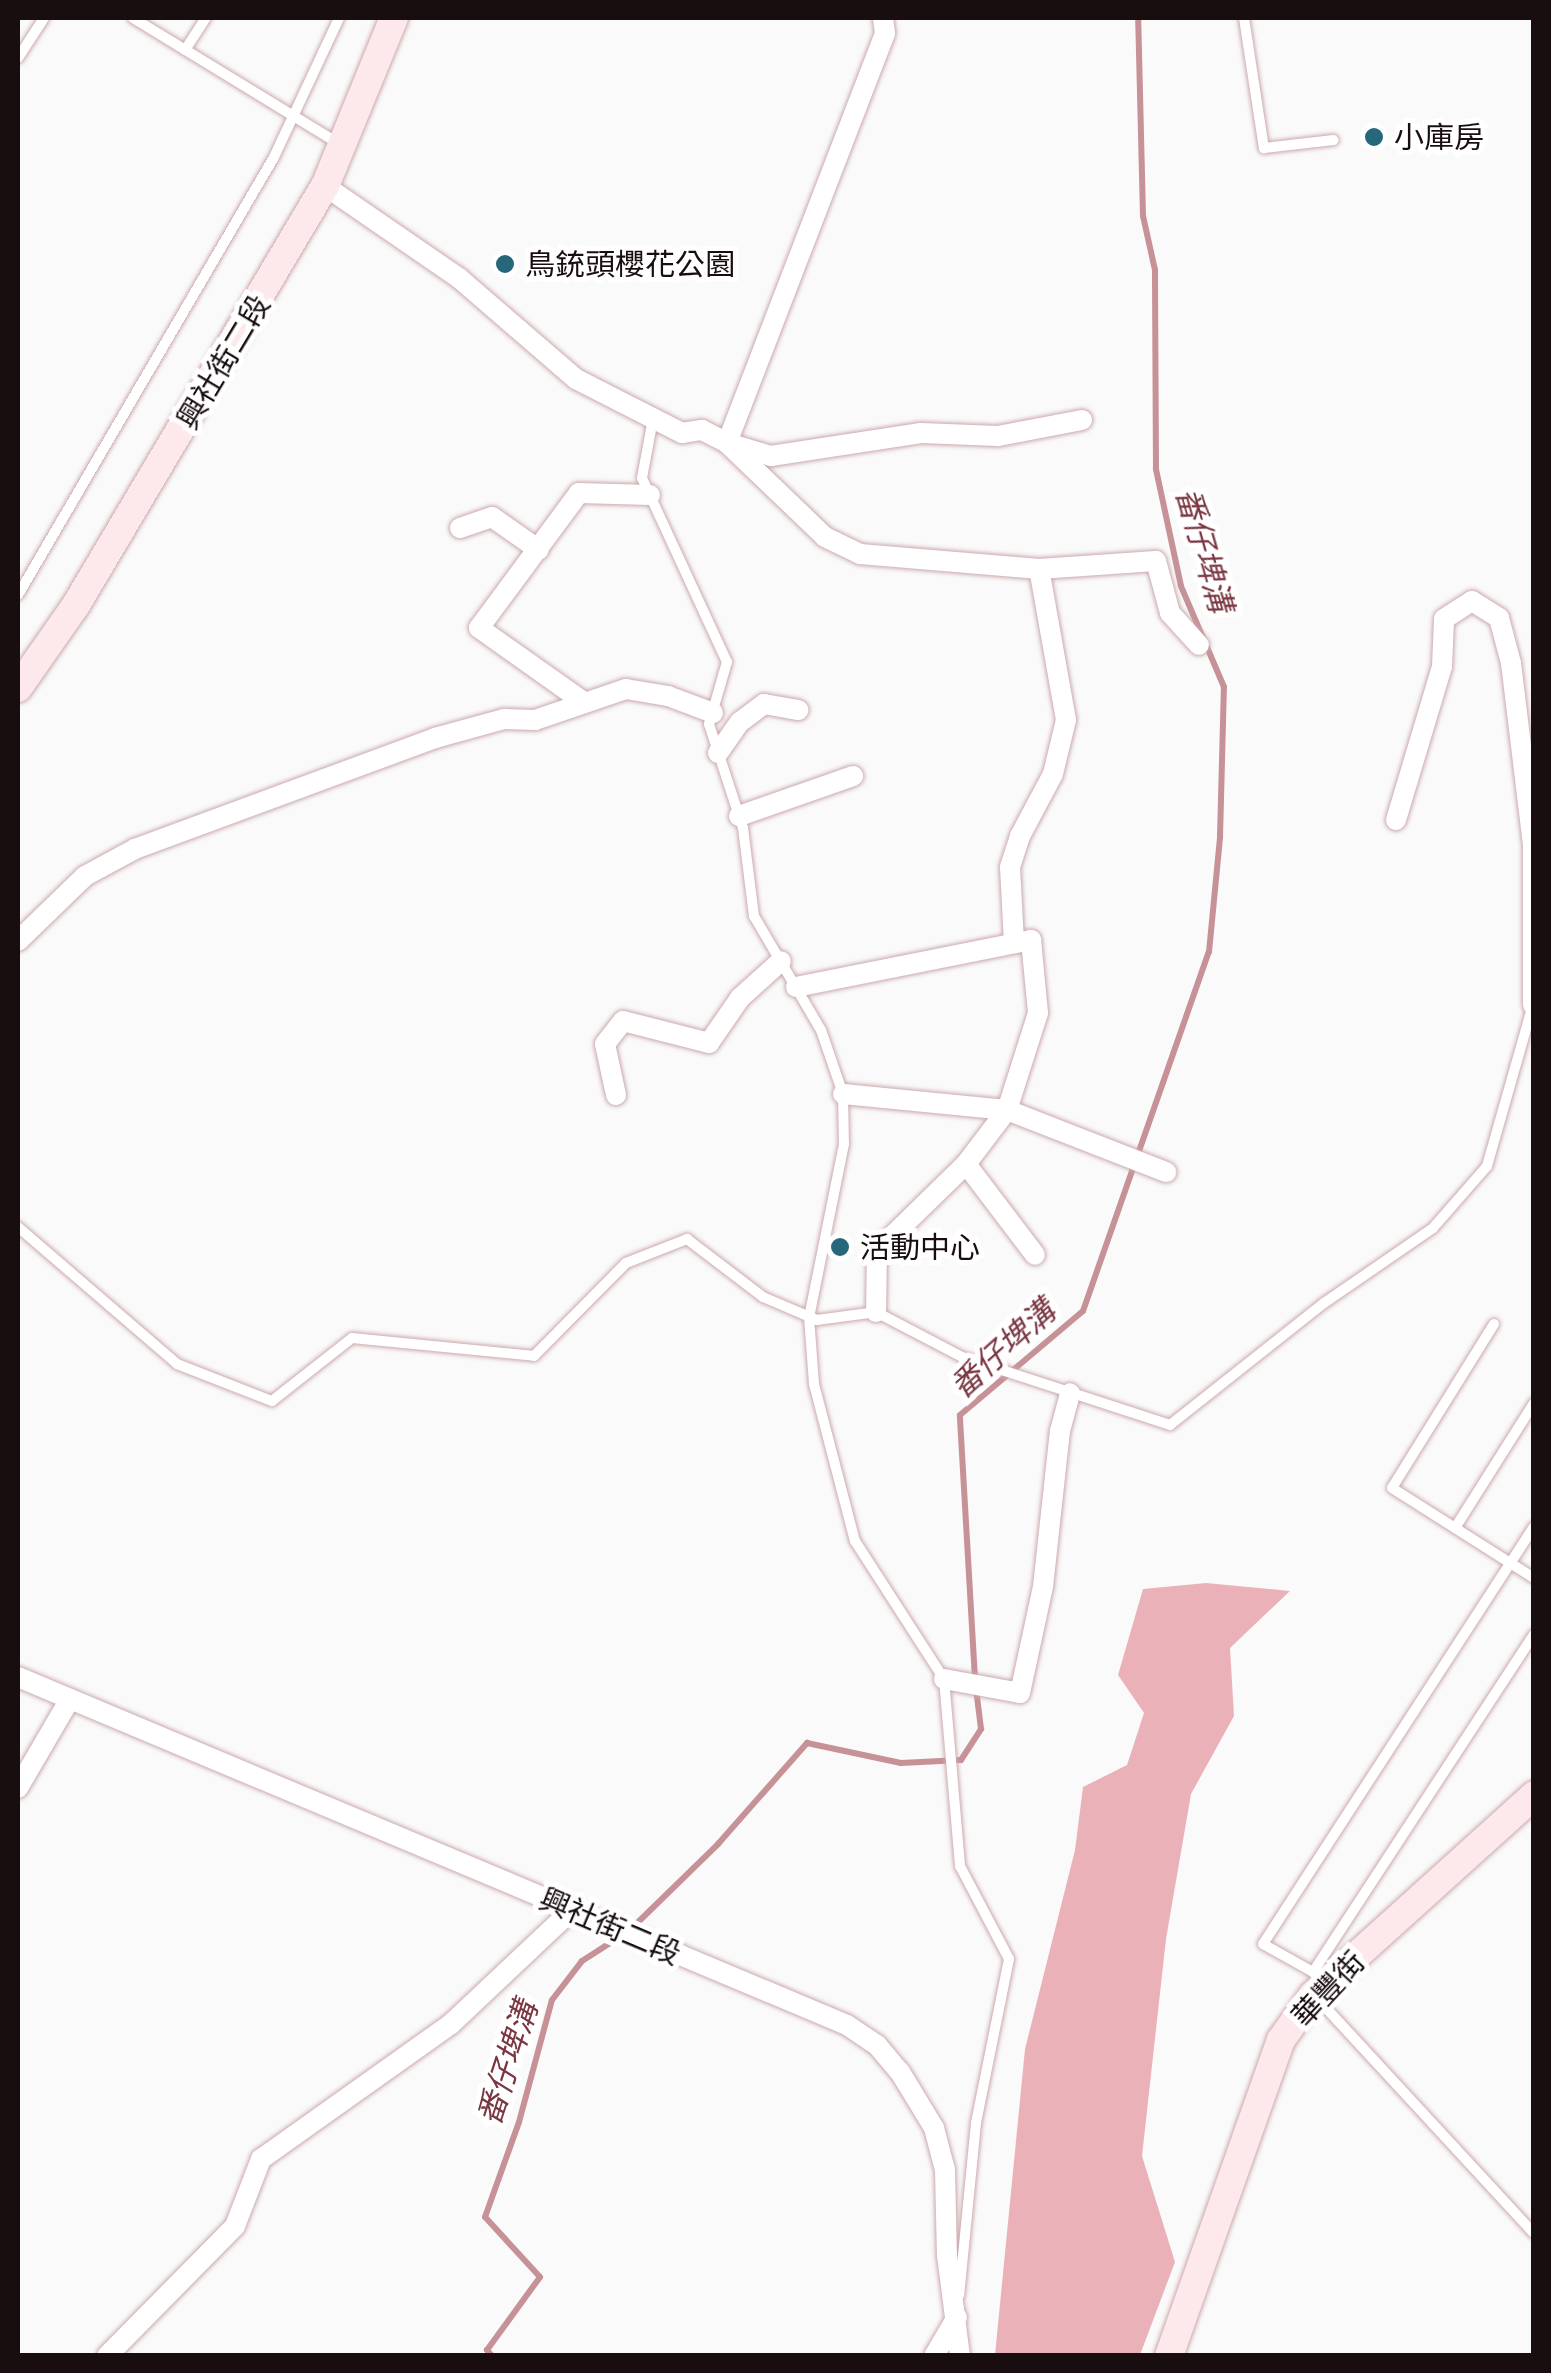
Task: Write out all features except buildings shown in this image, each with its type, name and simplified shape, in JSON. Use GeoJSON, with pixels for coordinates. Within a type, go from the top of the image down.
{"type":"FeatureCollection","features":[{"type":"Feature","properties":{"kind":"street","name":"興社街二段"},"geometry":{"type":"LineString","coordinates":[[18,688],[76,605],[324,186],[394,18]]}},
{"type":"Feature","properties":{"kind":"street"},"geometry":{"type":"LineString","coordinates":[[726,443],[885,33],[884,18]]}},
{"type":"Feature","properties":{"kind":"street"},"geometry":{"type":"LineString","coordinates":[[324,186],[459,278],[576,379],[682,432],[702,430],[726,443],[771,456],[922,433],[998,436],[1082,420]]}},
{"type":"Feature","properties":{"kind":"street"},"geometry":{"type":"LineString","coordinates":[[726,443],[825,537],[860,554],[1040,568],[1156,562],[1170,613],[1199,645]]}},
{"type":"Feature","properties":{"kind":"street"},"geometry":{"type":"LineString","coordinates":[[585,703],[478,628],[579,493],[650,495]]}},
{"type":"Feature","properties":{"kind":"street"},"geometry":{"type":"LineString","coordinates":[[460,528],[492,517],[539,550]]}},
{"type":"Feature","properties":{"kind":"street"},"geometry":{"type":"LineString","coordinates":[[1014,944],[1010,867],[1020,836],[1053,774],[1066,720],[1040,568]]}},
{"type":"Feature","properties":{"kind":"street"},"geometry":{"type":"LineString","coordinates":[[1396,820],[1442,666],[1444,620],[1472,601],[1499,618],[1511,663],[1533,845],[1533,1004]]}},
{"type":"Feature","properties":{"kind":"street"},"geometry":{"type":"LineString","coordinates":[[18,942],[85,876],[135,849],[435,738],[504,719],[535,720],[626,689],[668,696],[712,713]]}},
{"type":"Feature","properties":{"kind":"street"},"geometry":{"type":"LineString","coordinates":[[718,753],[740,722],[764,704],[798,710]]}},
{"type":"Feature","properties":{"kind":"street"},"geometry":{"type":"LineString","coordinates":[[738,816],[853,776]]}},
{"type":"Feature","properties":{"kind":"street"},"geometry":{"type":"LineString","coordinates":[[796,987],[1030,940],[1038,1013],[1007,1110],[966,1164],[877,1251],[876,1312]]}},
{"type":"Feature","properties":{"kind":"street"},"geometry":{"type":"LineString","coordinates":[[616,1095],[606,1044],[623,1021],[709,1043],[740,998],[781,961]]}},
{"type":"Feature","properties":{"kind":"street"},"geometry":{"type":"LineString","coordinates":[[843,1094],[1007,1110],[1166,1172]]}},
{"type":"Feature","properties":{"kind":"street"},"geometry":{"type":"LineString","coordinates":[[966,1164],[1035,1255]]}},
{"type":"Feature","properties":{"kind":"street"},"geometry":{"type":"LineString","coordinates":[[944,1679],[1020,1693],[1043,1588],[1060,1431],[1070,1392]]}},
{"type":"Feature","properties":{"kind":"street","name":"興社街二段"},"geometry":{"type":"LineString","coordinates":[[18,1676],[847,2025],[877,2045],[900,2072],[934,2128],[945,2170],[948,2255],[960,2356]]}},
{"type":"Feature","properties":{"kind":"street"},"geometry":{"type":"LineString","coordinates":[[18,1788],[70,1699]]}},
{"type":"Feature","properties":{"kind":"street","name":"華豐街"},"geometry":{"type":"LineString","coordinates":[[1170,2356],[1282,2040],[1317,1984],[1534,1795]]}},
{"type":"Feature","properties":{"kind":"street"},"geometry":{"type":"LineString","coordinates":[[107,2356],[234,2226],[260,2159],[451,2024],[572,1910]]}},
{"type":"Feature","properties":{"kind":"street"},"geometry":{"type":"LineString","coordinates":[[934,2356],[957,2316]]}},
{"type":"Feature","properties":{"kind":"lane"},"geometry":{"type":"LineString","coordinates":[[18,58],[44,18]]}},
{"type":"Feature","properties":{"kind":"lane"},"geometry":{"type":"LineString","coordinates":[[133,18],[342,145]]}},
{"type":"Feature","properties":{"kind":"lane"},"geometry":{"type":"LineString","coordinates":[[185,50],[206,18]]}},
{"type":"Feature","properties":{"kind":"lane"},"geometry":{"type":"LineString","coordinates":[[18,595],[295,117],[339,18]]}},
{"type":"Feature","properties":{"kind":"lane"},"geometry":{"type":"LineString","coordinates":[[1244,18],[1264,148],[1334,140]]}},
{"type":"Feature","properties":{"kind":"lane"},"geometry":{"type":"LineString","coordinates":[[653,418],[642,478],[727,662],[709,724],[738,816],[754,916],[821,1030],[843,1094],[844,1144],[809,1317],[814,1384],[856,1541],[944,1679],[960,1866],[1009,1959],[976,2123],[957,2316]]}},
{"type":"Feature","properties":{"kind":"lane"},"geometry":{"type":"LineString","coordinates":[[18,1227],[178,1364],[272,1401],[352,1338],[534,1356],[626,1264],[687,1239],[762,1297],[809,1317],[817,1320],[876,1312],[962,1358],[1170,1425],[1324,1302],[1432,1228],[1487,1166],[1533,1004]]}},
{"type":"Feature","properties":{"kind":"lane"},"geometry":{"type":"LineString","coordinates":[[1494,1324],[1392,1488],[1534,1578]]}},
{"type":"Feature","properties":{"kind":"lane"},"geometry":{"type":"LineString","coordinates":[[1454,1528],[1534,1402]]}},
{"type":"Feature","properties":{"kind":"lane"},"geometry":{"type":"LineString","coordinates":[[1534,1526],[1264,1944],[1317,1984],[1534,2233]]}},
{"type":"Feature","properties":{"kind":"lane"},"geometry":{"type":"LineString","coordinates":[[1317,1984],[1534,1634]]}},
{"type":"Feature","properties":{"kind":"shaded area"},"geometry":{"type":"Polygon","coordinates":[[[1206,1583],[1290,1591],[1230,1648],[1234,1716],[1191,1794],[1166,1939],[1142,2156],[1175,2262],[1140,2355],[995,2355],[1025,2049],[1075,1850],[1083,1787],[1127,1765],[1144,1713],[1118,1675],[1143,1589],[1206,1583]]]}},
{"type":"Feature","properties":{"kind":"waterway","name":"番仔埤溝"},"geometry":{"type":"LineString","coordinates":[[975,1679],[960,1415],[1083,1311],[1209,952],[1220,837],[1224,687],[1181,586],[1156,469],[1155,270],[1143,216],[1138,18]]}},
{"type":"Feature","properties":{"kind":"waterway","name":"番仔埤溝"},"geometry":{"type":"LineString","coordinates":[[631,1929],[718,1844],[807,1743],[901,1763],[961,1760],[981,1729],[976,1691]]}},
{"type":"Feature","properties":{"kind":"waterway","name":"番仔埤溝"},"geometry":{"type":"LineString","coordinates":[[492,2356],[487,2350],[540,2277],[485,2217],[519,2122],[552,2000],[582,1961],[621,1936]]}},
{"type":"Feature","properties":{"kind":"place","name":"小庫房"},"geometry":{"type":"Point","coordinates":[1374,137]}},
{"type":"Feature","properties":{"kind":"place","name":"鳥銃頭櫻花公園"},"geometry":{"type":"Point","coordinates":[505,264]}},
{"type":"Feature","properties":{"kind":"place","name":"活動中心"},"geometry":{"type":"Point","coordinates":[840,1247]}}]}
